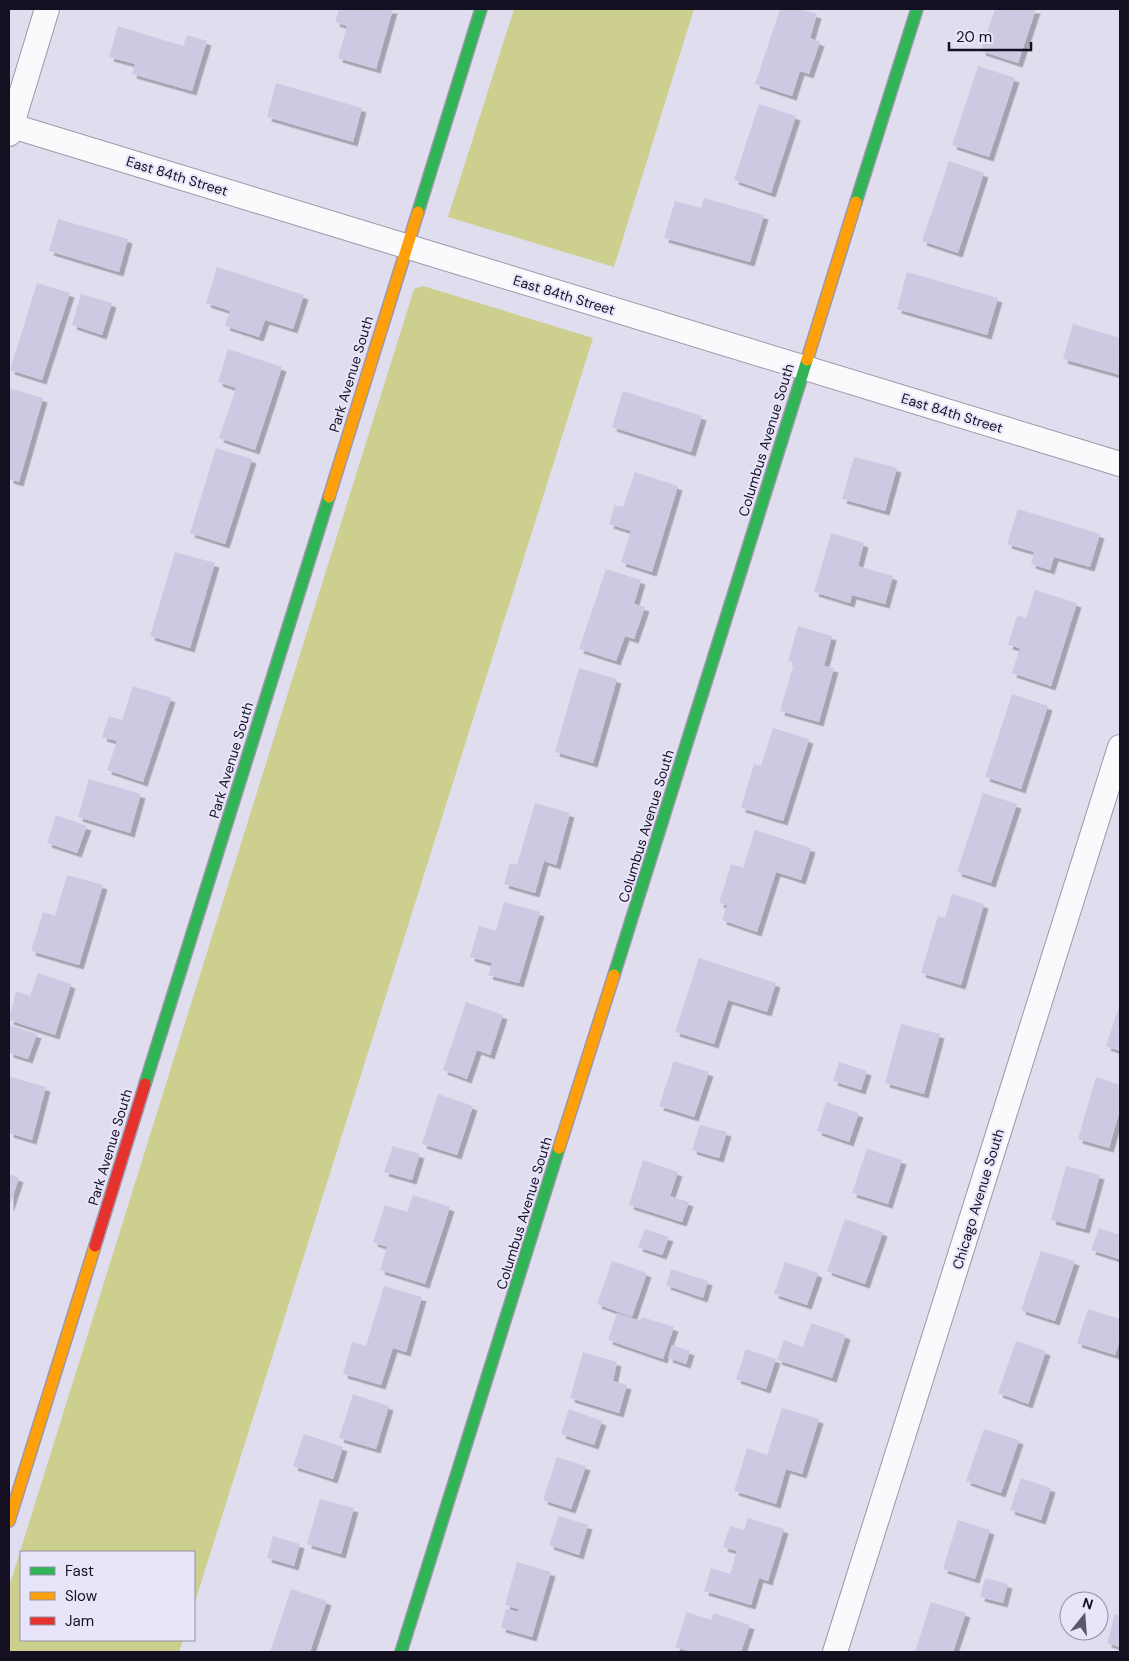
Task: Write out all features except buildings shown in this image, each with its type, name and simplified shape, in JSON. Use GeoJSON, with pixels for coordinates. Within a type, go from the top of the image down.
{"type":"FeatureCollection","features":[{"type":"Feature","properties":{"kind":"street"},"geometry":{"type":"LineString","coordinates":[[10,128],[47,9]]}},
{"type":"Feature","properties":{"kind":"street","name":"Park Avenue South"},"geometry":{"type":"LineString","coordinates":[[9,1521],[481,9]]}},
{"type":"Feature","properties":{"kind":"street","name":"Columbus Avenue South"},"geometry":{"type":"LineString","coordinates":[[402,1652],[917,9]]}},
{"type":"Feature","properties":{"kind":"street","name":"East 84th Street"},"geometry":{"type":"LineString","coordinates":[[10,128],[407,246],[804,369],[1120,464]]}},
{"type":"Feature","properties":{"kind":"street","name":"Chicago Avenue South"},"geometry":{"type":"LineString","coordinates":[[835,1652],[1120,746]]}},
{"type":"Feature","properties":{"kind":"green space"},"geometry":{"type":"Polygon","coordinates":[[[514,9],[694,9],[614,267],[448,217],[514,9]]]}},
{"type":"Feature","properties":{"kind":"green space"},"geometry":{"type":"Polygon","coordinates":[[[423,286],[593,338],[195,1602],[195,1551],[20,1551],[414,289],[423,286]]]}},
{"type":"Feature","properties":{"kind":"green space"},"geometry":{"type":"Polygon","coordinates":[[[20,1552],[20,1641],[183,1641],[179,1652],[9,1652],[9,1587],[20,1552]]]}},
{"type":"Feature","properties":{"kind":"traffic: fast"},"geometry":{"type":"LineString","coordinates":[[418,212],[481,9]]}},
{"type":"Feature","properties":{"kind":"traffic: fast"},"geometry":{"type":"LineString","coordinates":[[856,202],[917,9]]}},
{"type":"Feature","properties":{"kind":"traffic: fast"},"geometry":{"type":"LineString","coordinates":[[614,975],[807,360]]}},
{"type":"Feature","properties":{"kind":"traffic: fast"},"geometry":{"type":"LineString","coordinates":[[145,1084],[329,497]]}},
{"type":"Feature","properties":{"kind":"traffic: fast"},"geometry":{"type":"LineString","coordinates":[[401,1652],[559,1148]]}},
{"type":"Feature","properties":{"kind":"traffic: slow"},"geometry":{"type":"LineString","coordinates":[[807,360],[856,202]]}},
{"type":"Feature","properties":{"kind":"traffic: slow"},"geometry":{"type":"LineString","coordinates":[[329,497],[418,212]]}},
{"type":"Feature","properties":{"kind":"traffic: slow"},"geometry":{"type":"LineString","coordinates":[[559,1148],[614,975]]}},
{"type":"Feature","properties":{"kind":"traffic: slow"},"geometry":{"type":"LineString","coordinates":[[9,1521],[95,1246]]}},
{"type":"Feature","properties":{"kind":"traffic: jam"},"geometry":{"type":"LineString","coordinates":[[95,1246],[145,1084]]}}]}
